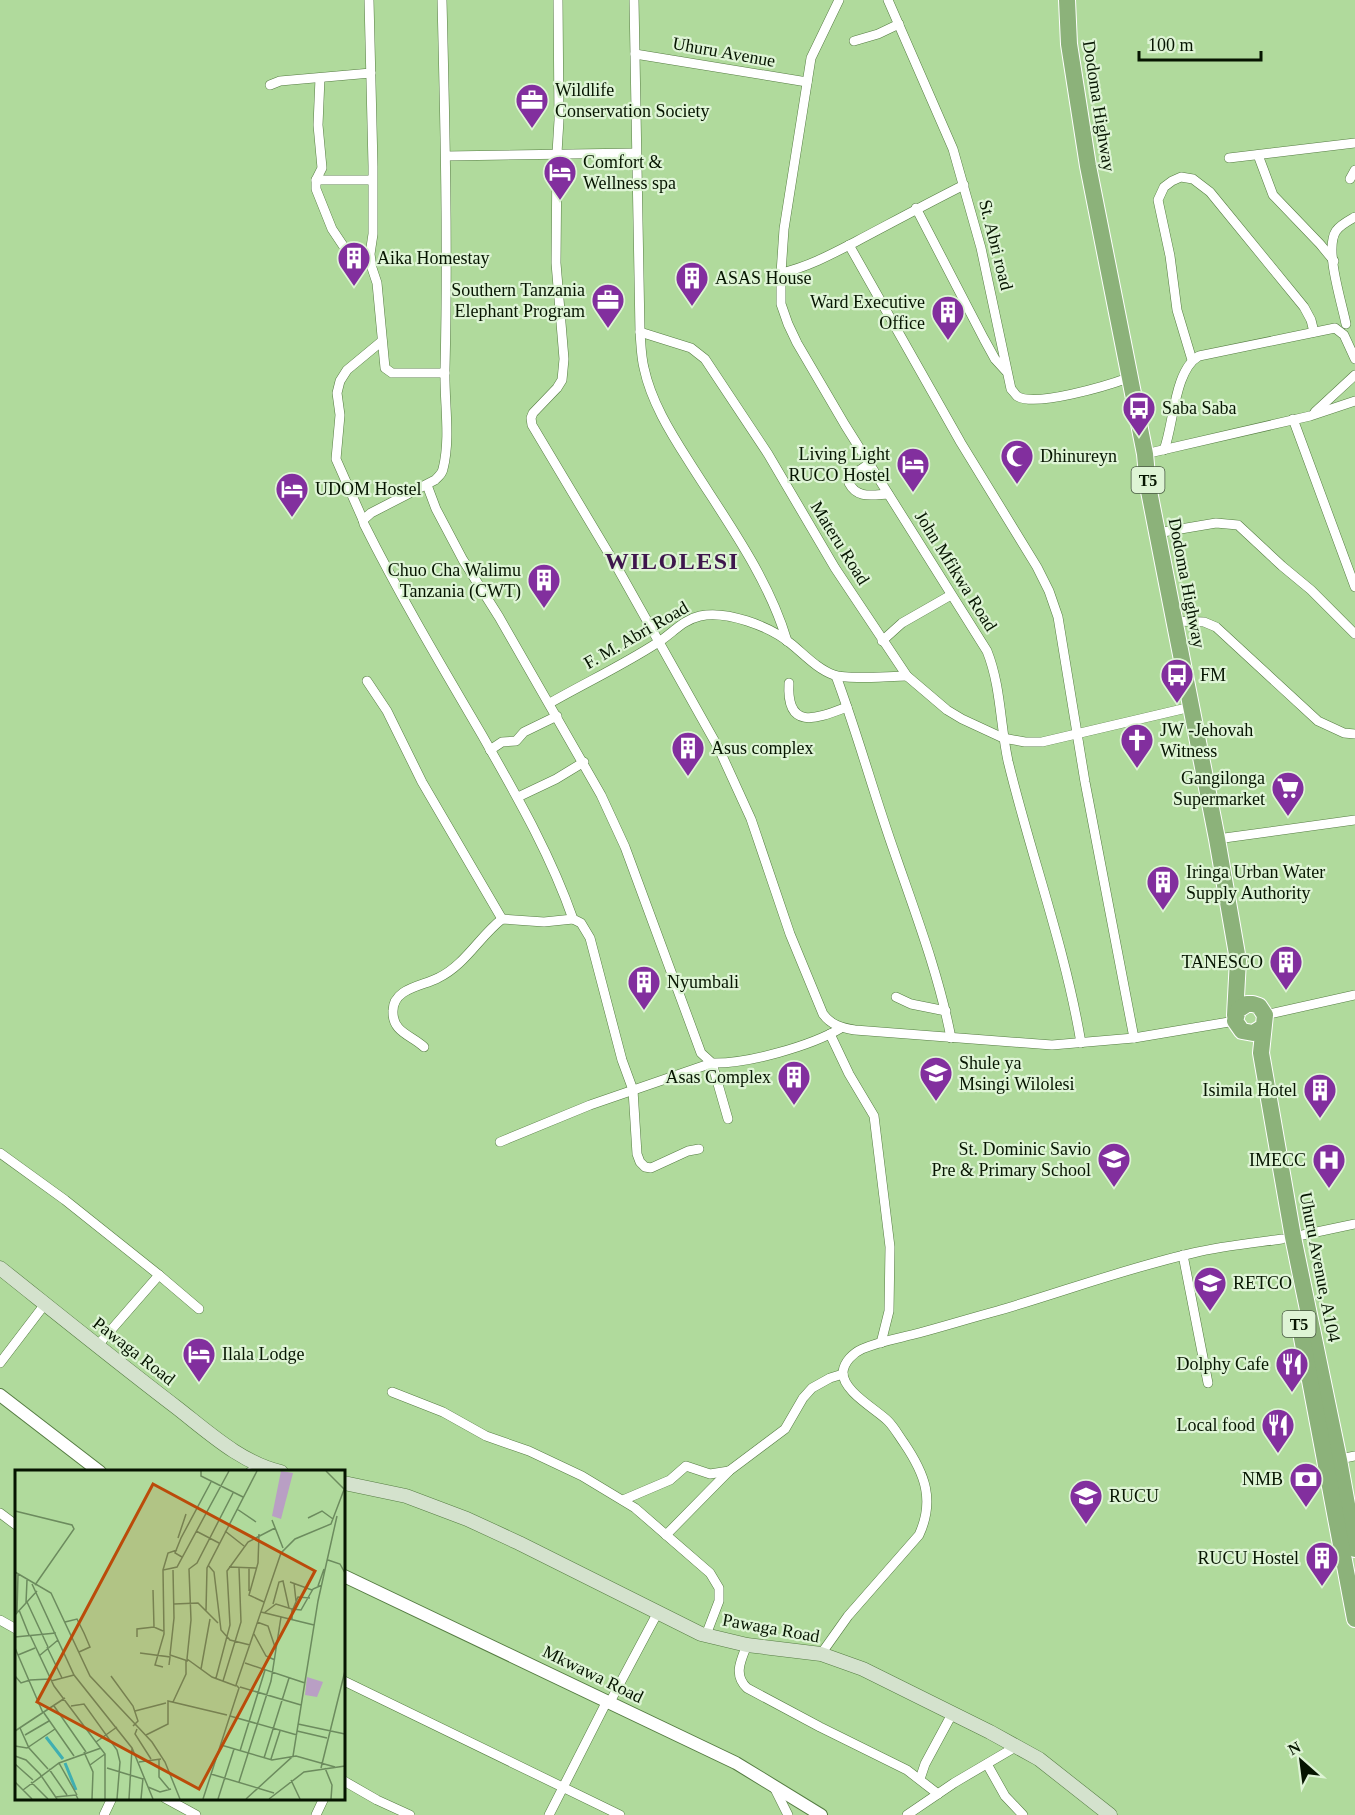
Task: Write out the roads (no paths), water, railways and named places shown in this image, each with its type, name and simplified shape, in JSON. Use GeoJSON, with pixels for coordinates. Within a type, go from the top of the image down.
{"type":"FeatureCollection","features":[{"type":"Feature","properties":{"kind":"highway","name":"Dodoma Highway"},"geometry":{"type":"LineString","coordinates":[[1067,0],[1069,44],[1088,166],[1128,378],[1145,454],[1148,486],[1218,839],[1239,960]]}},
{"type":"Feature","properties":{"kind":"highway","name":"T5"},"geometry":{"type":"LineString","coordinates":[[1239,960],[1263,1017]]}},
{"type":"Feature","properties":{"kind":"highway","name":"T5"},"geometry":{"type":"LineString","coordinates":[[1237,1022],[1239,960]]}},
{"type":"Feature","properties":{"kind":"highway"},"geometry":{"type":"LineString","coordinates":[[1247,1004],[1253,1004],[1263,1017],[1253,1033],[1237,1022],[1238,1010],[1247,1004]]}},
{"type":"Feature","properties":{"kind":"highway","name":"Uhuru Avenue, A104"},"geometry":{"type":"LineString","coordinates":[[1263,1017],[1261,1053],[1287,1238]]}},
{"type":"Feature","properties":{"kind":"highway","name":"Uhuru Avenue, A104"},"geometry":{"type":"LineString","coordinates":[[1237,1022],[1247,1041],[1254,1064],[1287,1238],[1339,1459],[1355,1549]]}},
{"type":"Feature","properties":{"kind":"highway","name":"Uhuru Avenue, A104"},"geometry":{"type":"LineString","coordinates":[[1339,1459],[1355,1619]]}},
{"type":"Feature","properties":{"kind":"main road","name":"Pawaga Road"},"geometry":{"type":"LineString","coordinates":[[2,1272],[255,1468]]}},
{"type":"Feature","properties":{"kind":"main road","name":"Pawaga Road"},"geometry":{"type":"LineString","coordinates":[[345,1483],[406,1496],[438,1507],[519,1543],[706,1635],[747,1645],[821,1654],[863,1669],[1039,1759],[1110,1815]]}},
{"type":"Feature","properties":{"kind":"street"},"geometry":{"type":"LineString","coordinates":[[369,0],[373,234],[370,254],[377,283],[387,371],[392,373],[445,373]]}},
{"type":"Feature","properties":{"kind":"street"},"geometry":{"type":"LineString","coordinates":[[363,520],[371,513],[427,485],[442,474],[444,468],[447,434],[446,156],[442,0]]}},
{"type":"Feature","properties":{"kind":"street"},"geometry":{"type":"LineString","coordinates":[[558,0],[559,120],[556,153],[556,263],[564,359],[562,380],[533,413],[532,425],[558,466],[719,749],[752,819],[790,934],[823,1014],[841,1028],[904,1036],[1052,1045],[1134,1038],[1237,1022]]}},
{"type":"Feature","properties":{"kind":"street"},"geometry":{"type":"LineString","coordinates":[[634,0],[640,332],[644,370],[654,398],[674,437],[760,577],[782,624],[787,641]]}},
{"type":"Feature","properties":{"kind":"street","name":"John Mfikwa Road"},"geometry":{"type":"LineString","coordinates":[[839,0],[811,58],[784,229],[781,273],[782,304],[797,343],[869,464],[987,651],[995,670],[1003,738],[1016,794],[1062,952],[1081,1043]]}},
{"type":"Feature","properties":{"kind":"street","name":"St. Abri road"},"geometry":{"type":"LineString","coordinates":[[888,0],[953,149],[981,248],[1011,389],[1017,396],[1026,399],[1059,396],[1101,388],[1128,378]]}},
{"type":"Feature","properties":{"kind":"street"},"geometry":{"type":"LineString","coordinates":[[854,41],[878,34],[899,24]]}},
{"type":"Feature","properties":{"kind":"street","name":"Uhuru Avenue"},"geometry":{"type":"LineString","coordinates":[[635,54],[807,82]]}},
{"type":"Feature","properties":{"kind":"street"},"geometry":{"type":"LineString","coordinates":[[270,85],[280,81],[371,73]]}},
{"type":"Feature","properties":{"kind":"street"},"geometry":{"type":"LineString","coordinates":[[320,78],[318,125],[322,168],[316,180],[317,195],[349,260]]}},
{"type":"Feature","properties":{"kind":"street"},"geometry":{"type":"LineString","coordinates":[[1229,158],[1355,143]]}},
{"type":"Feature","properties":{"kind":"street"},"geometry":{"type":"LineString","coordinates":[[446,156],[636,153]]}},
{"type":"Feature","properties":{"kind":"street"},"geometry":{"type":"LineString","coordinates":[[1258,155],[1273,195],[1334,261]]}},
{"type":"Feature","properties":{"kind":"street"},"geometry":{"type":"LineString","coordinates":[[1350,179],[1355,170]]}},
{"type":"Feature","properties":{"kind":"street"},"geometry":{"type":"LineString","coordinates":[[1192,360],[1177,310],[1170,256],[1158,200],[1164,187],[1181,177],[1193,179],[1217,199],[1305,308],[1314,332]]}},
{"type":"Feature","properties":{"kind":"street"},"geometry":{"type":"LineString","coordinates":[[316,180],[372,180]]}},
{"type":"Feature","properties":{"kind":"street"},"geometry":{"type":"LineString","coordinates":[[781,273],[810,264],[964,185]]}},
{"type":"Feature","properties":{"kind":"street"},"geometry":{"type":"LineString","coordinates":[[916,208],[995,359],[1007,373]]}},
{"type":"Feature","properties":{"kind":"street"},"geometry":{"type":"LineString","coordinates":[[1164,450],[1181,381],[1192,360],[1212,352],[1335,328],[1350,323],[1337,289],[1332,246],[1335,232],[1355,217]]}},
{"type":"Feature","properties":{"kind":"street"},"geometry":{"type":"LineString","coordinates":[[849,245],[1049,591],[1058,617],[1085,782],[1134,1038]]}},
{"type":"Feature","properties":{"kind":"street"},"geometry":{"type":"LineString","coordinates":[[1335,328],[1344,335],[1355,360]]}},
{"type":"Feature","properties":{"kind":"street","name":"Materu Road"},"geometry":{"type":"LineString","coordinates":[[640,332],[691,348],[705,359],[768,454],[835,568],[907,676],[947,710],[1003,738]]}},
{"type":"Feature","properties":{"kind":"street"},"geometry":{"type":"LineString","coordinates":[[382,341],[347,370],[339,381],[337,393],[340,415],[336,459],[363,520],[408,608],[518,796],[552,865],[573,919]]}},
{"type":"Feature","properties":{"kind":"street"},"geometry":{"type":"LineString","coordinates":[[1310,416],[1355,375]]}},
{"type":"Feature","properties":{"kind":"street"},"geometry":{"type":"LineString","coordinates":[[1145,454],[1310,416],[1355,400]]}},
{"type":"Feature","properties":{"kind":"street"},"geometry":{"type":"LineString","coordinates":[[1293,419],[1355,587]]}},
{"type":"Feature","properties":{"kind":"street"},"geometry":{"type":"LineString","coordinates":[[869,464],[849,479],[853,490],[864,495],[888,494]]}},
{"type":"Feature","properties":{"kind":"street"},"geometry":{"type":"LineString","coordinates":[[427,485],[436,509],[463,560],[584,762],[625,848],[701,1053],[712,1063],[728,1119]]}},
{"type":"Feature","properties":{"kind":"street"},"geometry":{"type":"LineString","coordinates":[[1157,533],[1216,523],[1238,525],[1311,590],[1355,634]]}},
{"type":"Feature","properties":{"kind":"street"},"geometry":{"type":"LineString","coordinates":[[882,641],[902,623],[951,595]]}},
{"type":"Feature","properties":{"kind":"street","name":"F. M. Abri Road"},"geometry":{"type":"LineString","coordinates":[[550,703],[659,642],[690,619],[698,616],[719,615],[756,625],[787,641],[823,670],[836,676]]}},
{"type":"Feature","properties":{"kind":"street"},"geometry":{"type":"LineString","coordinates":[[1175,621],[1204,622],[1216,627],[1318,721],[1344,733],[1355,734]]}},
{"type":"Feature","properties":{"kind":"street"},"geometry":{"type":"LineString","coordinates":[[907,676],[836,676],[915,909],[946,1011],[951,1038]]}},
{"type":"Feature","properties":{"kind":"street"},"geometry":{"type":"LineString","coordinates":[[368,681],[387,711],[422,782],[502,919]]}},
{"type":"Feature","properties":{"kind":"street"},"geometry":{"type":"LineString","coordinates":[[789,683],[790,702],[795,710],[806,718],[820,717],[847,707]]}},
{"type":"Feature","properties":{"kind":"street"},"geometry":{"type":"LineString","coordinates":[[1003,738],[1042,742],[1191,706]]}},
{"type":"Feature","properties":{"kind":"street"},"geometry":{"type":"LineString","coordinates":[[490,750],[502,742],[516,741],[523,733],[557,716]]}},
{"type":"Feature","properties":{"kind":"street"},"geometry":{"type":"LineString","coordinates":[[518,796],[556,779],[584,762]]}},
{"type":"Feature","properties":{"kind":"street"},"geometry":{"type":"LineString","coordinates":[[1218,839],[1355,820]]}},
{"type":"Feature","properties":{"kind":"street"},"geometry":{"type":"LineString","coordinates":[[424,1047],[399,1030],[393,1018],[392,1009],[395,1002],[408,990],[440,977],[454,967],[502,919],[544,922],[573,919],[581,923],[590,938],[619,1049],[633,1090],[637,1154],[640,1162],[645,1167],[655,1166],[688,1151],[699,1149]]}},
{"type":"Feature","properties":{"kind":"street"},"geometry":{"type":"LineString","coordinates":[[1263,1017],[1355,995]]}},
{"type":"Feature","properties":{"kind":"street"},"geometry":{"type":"LineString","coordinates":[[896,997],[911,1004],[946,1011]]}},
{"type":"Feature","properties":{"kind":"street"},"geometry":{"type":"LineString","coordinates":[[500,1142],[590,1105],[712,1063],[728,1064],[751,1059],[830,1034],[841,1028]]}},
{"type":"Feature","properties":{"kind":"street"},"geometry":{"type":"LineString","coordinates":[[830,1034],[849,1074],[874,1116],[890,1247],[889,1311],[880,1343]]}},
{"type":"Feature","properties":{"kind":"street"},"geometry":{"type":"LineString","coordinates":[[0,1153],[65,1200],[199,1309]]}},
{"type":"Feature","properties":{"kind":"street"},"geometry":{"type":"LineString","coordinates":[[821,1654],[848,1616],[919,1535],[926,1522],[927,1488],[922,1474],[888,1421],[851,1390],[843,1374],[845,1365],[852,1355],[880,1343],[980,1316],[1183,1255],[1355,1224]]}},
{"type":"Feature","properties":{"kind":"street"},"geometry":{"type":"LineString","coordinates":[[1183,1255],[1208,1383]]}},
{"type":"Feature","properties":{"kind":"street"},"geometry":{"type":"LineString","coordinates":[[98,1346],[159,1275]]}},
{"type":"Feature","properties":{"kind":"street"},"geometry":{"type":"LineString","coordinates":[[0,1363],[45,1304]]}},
{"type":"Feature","properties":{"kind":"street"},"geometry":{"type":"LineString","coordinates":[[666,1535],[729,1471],[785,1429],[802,1398],[812,1388],[843,1374]]}},
{"type":"Feature","properties":{"kind":"street"},"geometry":{"type":"LineString","coordinates":[[392,1392],[443,1412],[486,1436],[566,1468],[600,1485],[652,1522],[710,1573],[719,1588],[719,1601],[706,1635]]}},
{"type":"Feature","properties":{"kind":"street"},"geometry":{"type":"LineString","coordinates":[[0,1395],[98,1470]]}},
{"type":"Feature","properties":{"kind":"street"},"geometry":{"type":"LineString","coordinates":[[623,1500],[670,1480],[686,1466],[711,1474],[729,1471]]}},
{"type":"Feature","properties":{"kind":"street"},"geometry":{"type":"LineString","coordinates":[[0,1513],[15,1524]]}},
{"type":"Feature","properties":{"kind":"street","name":"Mkwawa Road"},"geometry":{"type":"LineString","coordinates":[[345,1576],[736,1763],[821,1815]]}},
{"type":"Feature","properties":{"kind":"street"},"geometry":{"type":"LineString","coordinates":[[549,1815],[658,1612]]}},
{"type":"Feature","properties":{"kind":"street"},"geometry":{"type":"LineString","coordinates":[[747,1645],[739,1666],[739,1676],[747,1688],[883,1757],[920,1779],[938,1794]]}},
{"type":"Feature","properties":{"kind":"street"},"geometry":{"type":"LineString","coordinates":[[345,1681],[620,1815]]}},
{"type":"Feature","properties":{"kind":"street"},"geometry":{"type":"LineString","coordinates":[[920,1779],[925,1764],[952,1714]]}},
{"type":"Feature","properties":{"kind":"street"},"geometry":{"type":"LineString","coordinates":[[907,1815],[1017,1746]]}},
{"type":"Feature","properties":{"kind":"street"},"geometry":{"type":"LineString","coordinates":[[987,1764],[1005,1796],[1023,1815]]}},
{"type":"Feature","properties":{"kind":"street"},"geometry":{"type":"LineString","coordinates":[[345,1782],[385,1805],[410,1815]]}},
{"type":"Feature","properties":{"kind":"street"},"geometry":{"type":"LineString","coordinates":[[772,1784],[788,1815]]}},
{"type":"Feature","properties":{"kind":"street"},"geometry":{"type":"LineString","coordinates":[[104,1815],[111,1800]]}},
{"type":"Feature","properties":{"kind":"street"},"geometry":{"type":"LineString","coordinates":[[169,1800],[196,1815]]}},
{"type":"Feature","properties":{"kind":"street"},"geometry":{"type":"LineString","coordinates":[[316,1815],[323,1800]]}},
{"type":"Feature","properties":{"kind":"street"},"geometry":{"type":"LineString","coordinates":[[381,1815],[385,1805]]}},
{"type":"Feature","properties":{"kind":"place","name":"Wildlife Conservation Society"},"geometry":{"type":"Point","coordinates":[532,129]}},
{"type":"Feature","properties":{"kind":"place","name":"Comfort & Wellness spa"},"geometry":{"type":"Point","coordinates":[560,201]}},
{"type":"Feature","properties":{"kind":"place","name":"Aika Homestay"},"geometry":{"type":"Point","coordinates":[354,287]}},
{"type":"Feature","properties":{"kind":"place","name":"ASAS House"},"geometry":{"type":"Point","coordinates":[692,307]}},
{"type":"Feature","properties":{"kind":"place","name":"Southern Tanzania Elephant Program"},"geometry":{"type":"Point","coordinates":[608,329]}},
{"type":"Feature","properties":{"kind":"place","name":"Ward Executive Office"},"geometry":{"type":"Point","coordinates":[948,341]}},
{"type":"Feature","properties":{"kind":"place","name":"Saba Saba"},"geometry":{"type":"Point","coordinates":[1139,437]}},
{"type":"Feature","properties":{"kind":"place","name":"Dhinureyn"},"geometry":{"type":"Point","coordinates":[1017,485]}},
{"type":"Feature","properties":{"kind":"place","name":"Living Light RUCO Hostel"},"geometry":{"type":"Point","coordinates":[913,493]}},
{"type":"Feature","properties":{"kind":"place","name":"UDOM Hostel"},"geometry":{"type":"Point","coordinates":[292,518]}},
{"type":"Feature","properties":{"kind":"place","name":"Chuo Cha Walimu Tanzania (CWT)"},"geometry":{"type":"Point","coordinates":[544,609]}},
{"type":"Feature","properties":{"kind":"place","name":"FM"},"geometry":{"type":"Point","coordinates":[1177,704]}},
{"type":"Feature","properties":{"kind":"place","name":"JW -Jehovah Witness"},"geometry":{"type":"Point","coordinates":[1137,769]}},
{"type":"Feature","properties":{"kind":"place","name":"Asus complex"},"geometry":{"type":"Point","coordinates":[688,777]}},
{"type":"Feature","properties":{"kind":"place","name":"Gangilonga Supermarket"},"geometry":{"type":"Point","coordinates":[1288,817]}},
{"type":"Feature","properties":{"kind":"place","name":"Iringa Urban Water Supply Authority"},"geometry":{"type":"Point","coordinates":[1163,911]}},
{"type":"Feature","properties":{"kind":"place","name":"TANESCO"},"geometry":{"type":"Point","coordinates":[1286,991]}},
{"type":"Feature","properties":{"kind":"place","name":"Nyumbali"},"geometry":{"type":"Point","coordinates":[644,1011]}},
{"type":"Feature","properties":{"kind":"place","name":"Shule ya Msingi Wilolesi"},"geometry":{"type":"Point","coordinates":[936,1102]}},
{"type":"Feature","properties":{"kind":"place","name":"Asas Complex"},"geometry":{"type":"Point","coordinates":[794,1106]}},
{"type":"Feature","properties":{"kind":"place","name":"Isimila Hotel"},"geometry":{"type":"Point","coordinates":[1320,1119]}},
{"type":"Feature","properties":{"kind":"place","name":"St. Dominic Savio Pre & Primary School"},"geometry":{"type":"Point","coordinates":[1114,1188]}},
{"type":"Feature","properties":{"kind":"place","name":"IMECC"},"geometry":{"type":"Point","coordinates":[1329,1189]}},
{"type":"Feature","properties":{"kind":"place","name":"RETCO"},"geometry":{"type":"Point","coordinates":[1210,1312]}},
{"type":"Feature","properties":{"kind":"place","name":"Ilala Lodge"},"geometry":{"type":"Point","coordinates":[199,1383]}},
{"type":"Feature","properties":{"kind":"place","name":"Dolphy Cafe"},"geometry":{"type":"Point","coordinates":[1292,1393]}},
{"type":"Feature","properties":{"kind":"place","name":"Local food"},"geometry":{"type":"Point","coordinates":[1278,1454]}},
{"type":"Feature","properties":{"kind":"place","name":"NMB"},"geometry":{"type":"Point","coordinates":[1306,1508]}},
{"type":"Feature","properties":{"kind":"place","name":"RUCU"},"geometry":{"type":"Point","coordinates":[1086,1525]}},
{"type":"Feature","properties":{"kind":"place","name":"RUCU Hostel"},"geometry":{"type":"Point","coordinates":[1322,1587]}},
{"type":"Feature","properties":{"kind":"district","name":"WILOLESI"},"geometry":{"type":"Point","coordinates":[672,561]}}]}
